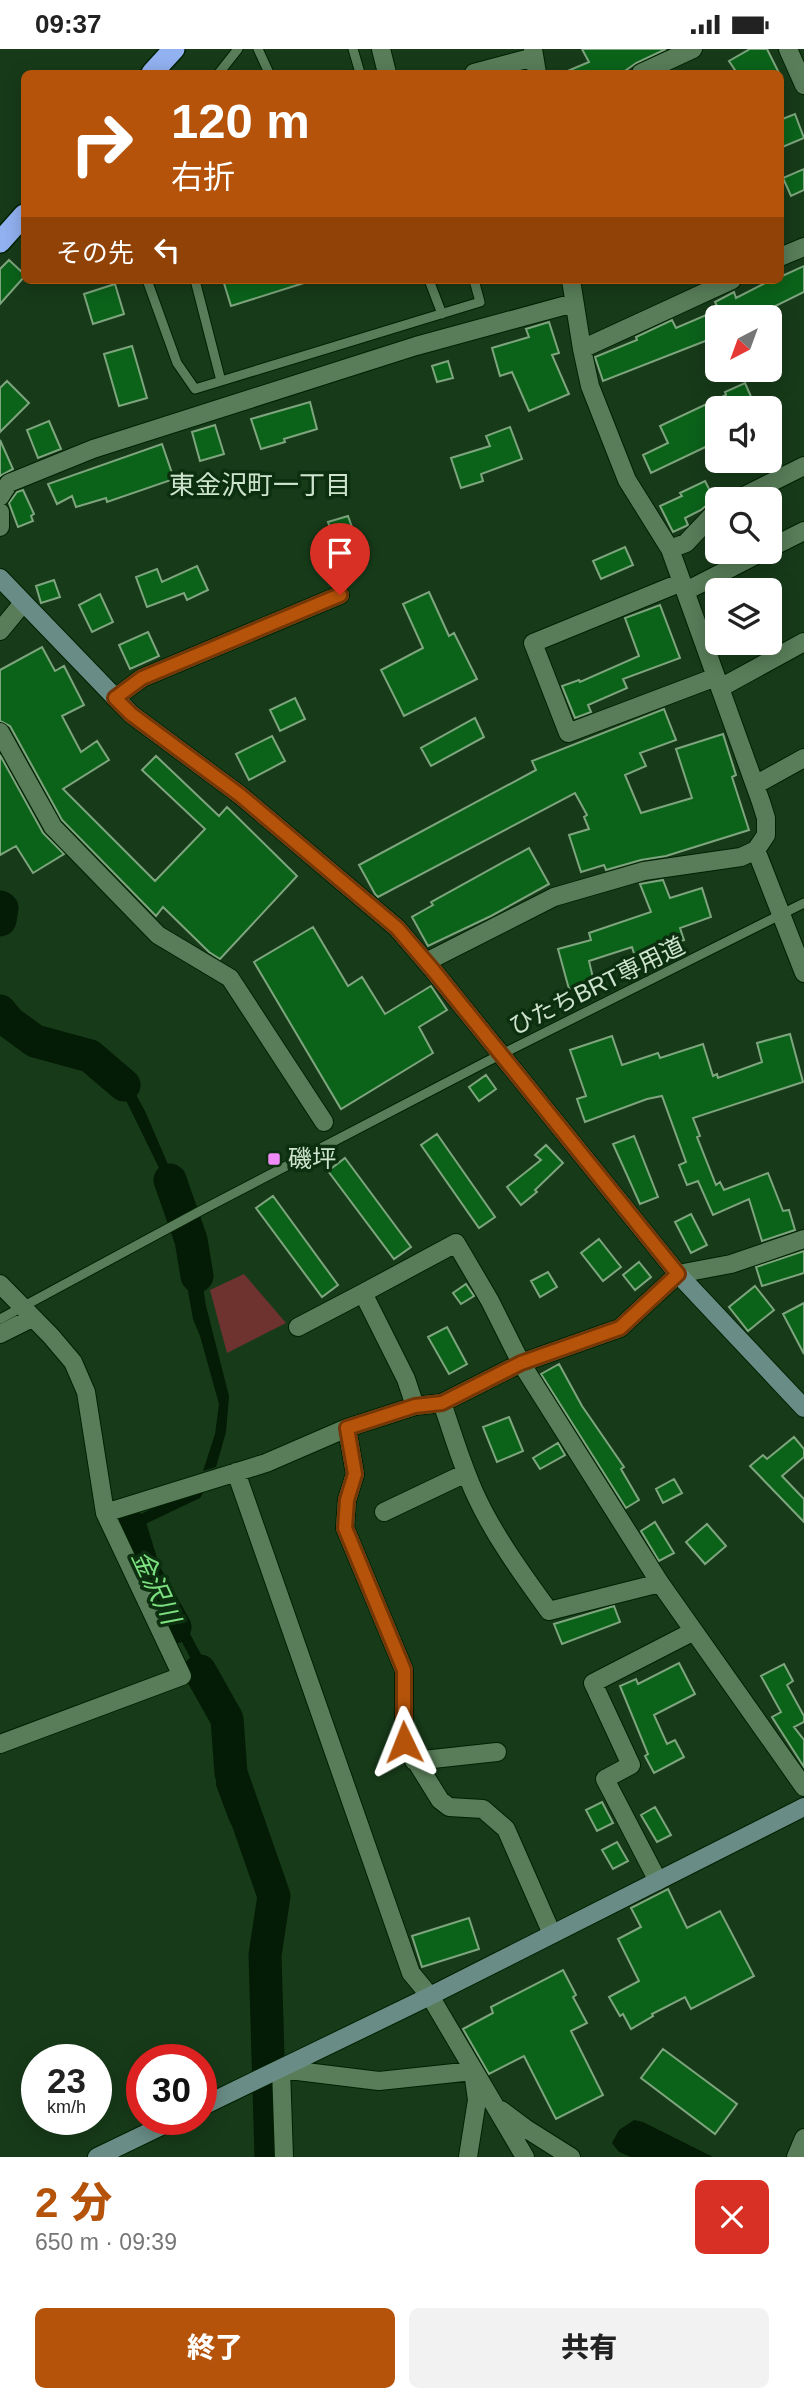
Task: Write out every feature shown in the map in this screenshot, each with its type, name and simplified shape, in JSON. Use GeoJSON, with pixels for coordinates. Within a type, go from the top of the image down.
{"type":"FeatureCollection","features":[{"type":"Feature","properties":{"kind":"highway"},"geometry":{"type":"LineString","coordinates":[[155,70],[174,49]]}},
{"type":"Feature","properties":{"kind":"highway"},"geometry":{"type":"LineString","coordinates":[[0,242],[21,218]]}},
{"type":"Feature","properties":{"kind":"street"},"geometry":{"type":"LineString","coordinates":[[381,49],[386,70]]}},
{"type":"Feature","properties":{"kind":"street"},"geometry":{"type":"LineString","coordinates":[[648,70],[693,49]]}},
{"type":"Feature","properties":{"kind":"street"},"geometry":{"type":"LineString","coordinates":[[788,49],[804,85]]}},
{"type":"Feature","properties":{"kind":"street"},"geometry":{"type":"LineString","coordinates":[[488,70],[535,60]]}},
{"type":"Feature","properties":{"kind":"street"},"geometry":{"type":"LineString","coordinates":[[784,255],[804,247]]}},
{"type":"Feature","properties":{"kind":"street"},"geometry":{"type":"LineString","coordinates":[[426,962],[554,897],[644,871],[741,857],[756,850],[766,835],[766,818],[755,785],[670,549],[627,480],[590,386],[571,284]]}},
{"type":"Feature","properties":{"kind":"street"},"geometry":{"type":"LineString","coordinates":[[582,349],[723,284]]}},
{"type":"Feature","properties":{"kind":"street"},"geometry":{"type":"LineString","coordinates":[[0,497],[9,484],[93,449],[416,346],[574,303]]}},
{"type":"Feature","properties":{"kind":"street"},"geometry":{"type":"LineString","coordinates":[[762,487],[804,466]]}},
{"type":"Feature","properties":{"kind":"street"},"geometry":{"type":"LineString","coordinates":[[0,512],[0,527]]}},
{"type":"Feature","properties":{"kind":"street"},"geometry":{"type":"LineString","coordinates":[[670,549],[686,543],[705,523]]}},
{"type":"Feature","properties":{"kind":"street"},"geometry":{"type":"LineString","coordinates":[[782,542],[804,531]]}},
{"type":"Feature","properties":{"kind":"street"},"geometry":{"type":"LineString","coordinates":[[735,564],[684,587],[533,643],[568,733],[718,683],[804,642]]}},
{"type":"Feature","properties":{"kind":"street"},"geometry":{"type":"LineString","coordinates":[[0,578],[131,714],[240,795],[397,928],[678,1274],[804,1408]]}},
{"type":"Feature","properties":{"kind":"street"},"geometry":{"type":"LineString","coordinates":[[115,698],[142,678],[340,595]]}},
{"type":"Feature","properties":{"kind":"street"},"geometry":{"type":"LineString","coordinates":[[0,631],[23,603]]}},
{"type":"Feature","properties":{"kind":"street"},"geometry":{"type":"LineString","coordinates":[[0,732],[53,827],[158,935],[230,978],[324,1122]]}},
{"type":"Feature","properties":{"kind":"street"},"geometry":{"type":"LineString","coordinates":[[755,785],[804,758]]}},
{"type":"Feature","properties":{"kind":"street"},"geometry":{"type":"LineString","coordinates":[[756,850],[804,973]]}},
{"type":"Feature","properties":{"kind":"street"},"geometry":{"type":"LineString","coordinates":[[105,1513],[266,1463],[347,1428],[415,1406],[442,1403],[521,1363],[620,1328],[678,1274],[731,1264],[804,1239]]}},
{"type":"Feature","properties":{"kind":"street"},"geometry":{"type":"LineString","coordinates":[[298,1327],[456,1244],[490,1301],[521,1363],[660,1583],[804,1787]]}},
{"type":"Feature","properties":{"kind":"street"},"geometry":{"type":"LineString","coordinates":[[0,1284],[72,1362],[86,1392],[105,1513],[182,1676],[0,1744]]}},
{"type":"Feature","properties":{"kind":"street"},"geometry":{"type":"LineString","coordinates":[[363,1293],[406,1379],[415,1406]]}},
{"type":"Feature","properties":{"kind":"street"},"geometry":{"type":"LineString","coordinates":[[0,1334],[28,1313]]}},
{"type":"Feature","properties":{"kind":"street"},"geometry":{"type":"LineString","coordinates":[[442,1403],[477,1499],[550,1611],[660,1583]]}},
{"type":"Feature","properties":{"kind":"street"},"geometry":{"type":"LineString","coordinates":[[347,1428],[355,1474],[347,1500],[345,1528],[404,1670],[404,1742],[440,1800],[449,1807],[483,1809],[506,1829],[552,1934]]}},
{"type":"Feature","properties":{"kind":"street"},"geometry":{"type":"LineString","coordinates":[[236,1472],[411,1973],[429,1996],[525,2157]]}},
{"type":"Feature","properties":{"kind":"street"},"geometry":{"type":"LineString","coordinates":[[384,1512],[466,1473]]}},
{"type":"Feature","properties":{"kind":"street"},"geometry":{"type":"LineString","coordinates":[[658,1881],[605,1779],[631,1765],[593,1683],[694,1631]]}},
{"type":"Feature","properties":{"kind":"street"},"geometry":{"type":"LineString","coordinates":[[414,1761],[497,1752]]}},
{"type":"Feature","properties":{"kind":"street"},"geometry":{"type":"LineString","coordinates":[[217,2099],[804,1807]]}},
{"type":"Feature","properties":{"kind":"street"},"geometry":{"type":"LineString","coordinates":[[281,2069],[379,2081],[474,2071]]}},
{"type":"Feature","properties":{"kind":"street"},"geometry":{"type":"LineString","coordinates":[[281,2069],[284,2157]]}},
{"type":"Feature","properties":{"kind":"street"},"geometry":{"type":"LineString","coordinates":[[468,2157],[477,2100],[474,2071]]}},
{"type":"Feature","properties":{"kind":"street"},"geometry":{"type":"LineString","coordinates":[[493,2104],[571,2157]]}},
{"type":"Feature","properties":{"kind":"street"},"geometry":{"type":"LineString","coordinates":[[97,2157],[143,2135]]}},
{"type":"Feature","properties":{"kind":"street"},"geometry":{"type":"LineString","coordinates":[[796,2157],[804,2138]]}},
{"type":"Feature","properties":{"kind":"lane"},"geometry":{"type":"LineString","coordinates":[[225,70],[238,49]]}},
{"type":"Feature","properties":{"kind":"lane"},"geometry":{"type":"LineString","coordinates":[[258,49],[268,70]]}},
{"type":"Feature","properties":{"kind":"lane"},"geometry":{"type":"LineString","coordinates":[[354,49],[359,70]]}},
{"type":"Feature","properties":{"kind":"lane"},"geometry":{"type":"LineString","coordinates":[[149,284],[177,363],[195,389],[480,302],[475,284]]}},
{"type":"Feature","properties":{"kind":"lane"},"geometry":{"type":"LineString","coordinates":[[196,284],[220,381]]}},
{"type":"Feature","properties":{"kind":"lane"},"geometry":{"type":"LineString","coordinates":[[431,284],[442,314]]}},
{"type":"Feature","properties":{"kind":"lane","name":"ひたちBRT専用道"},"geometry":{"type":"LineString","coordinates":[[0,1319],[28,1313],[202,1210],[501,1055],[804,904]]}},
{"type":"Feature","properties":{"kind":"shaded area"},"geometry":{"type":"Polygon","coordinates":[[[244,1274],[286,1323],[227,1353],[210,1290],[244,1274]]]}},
{"type":"Feature","properties":{"kind":"water"},"geometry":{"type":"Polygon","coordinates":[[[93,1052],[130,1084],[145,1111],[189,1213],[180,1218],[121,1090],[86,1060],[93,1052]]]}},
{"type":"Feature","properties":{"kind":"water"},"geometry":{"type":"Polygon","coordinates":[[[194,1229],[206,1306],[229,1396],[226,1432],[216,1467],[203,1471],[215,1434],[219,1404],[193,1319],[179,1241],[194,1229]]]}},
{"type":"Feature","properties":{"kind":"water"},"geometry":{"type":"Polygon","coordinates":[[[206,1488],[200,1498],[139,1527],[138,1536],[229,1707],[213,1712],[188,1671],[193,1663],[132,1547],[125,1524],[132,1518],[189,1492],[206,1488]]]}},
{"type":"Feature","properties":{"kind":"water"},"geometry":{"type":"Polygon","coordinates":[[[231,1711],[224,1758],[227,1783],[241,1823],[271,1872],[279,1891],[271,1971],[262,1969],[271,1897],[229,1820],[216,1785],[219,1733],[213,1717],[231,1711]]]}},
{"type":"Feature","properties":{"kind":"water"},"geometry":{"type":"Polygon","coordinates":[[[263,1982],[273,1984],[276,2020],[275,2049],[261,2066],[266,2013],[263,1982]]]}},
{"type":"Feature","properties":{"kind":"water"},"geometry":{"type":"Polygon","coordinates":[[[274,2089],[274,2157],[264,2157],[264,2091],[274,2089]]]}},
{"type":"Feature","properties":{"kind":"water"},"geometry":{"type":"Polygon","coordinates":[[[634,2120],[713,2157],[631,2157],[619,2152],[612,2143],[619,2130],[634,2120]]]}},
{"type":"Feature","properties":{"kind":"building"},"geometry":{"type":"Polygon","coordinates":[[[582,49],[666,49],[626,70],[570,70],[589,62],[582,49]]]}},
{"type":"Feature","properties":{"kind":"building"},"geometry":{"type":"Polygon","coordinates":[[[750,49],[767,49],[778,70],[735,70],[729,61],[750,49]]]}},
{"type":"Feature","properties":{"kind":"building"},"geometry":{"type":"Polygon","coordinates":[[[795,114],[804,138],[784,146],[784,118],[795,114]]]}},
{"type":"Feature","properties":{"kind":"building"},"geometry":{"type":"Polygon","coordinates":[[[804,169],[804,190],[791,196],[784,178],[804,169]]]}},
{"type":"Feature","properties":{"kind":"building"},"geometry":{"type":"Polygon","coordinates":[[[9,260],[21,271],[21,280],[0,304],[0,269],[9,260]]]}},
{"type":"Feature","properties":{"kind":"building"},"geometry":{"type":"Polygon","coordinates":[[[804,266],[804,292],[777,305],[716,305],[715,302],[734,292],[736,298],[763,284],[784,284],[784,275],[804,266]]]}},
{"type":"Feature","properties":{"kind":"building"},"geometry":{"type":"Polygon","coordinates":[[[115,284],[124,314],[93,324],[84,294],[115,284]]]}},
{"type":"Feature","properties":{"kind":"building"},"geometry":{"type":"Polygon","coordinates":[[[224,284],[301,284],[231,306],[224,284]]]}},
{"type":"Feature","properties":{"kind":"building"},"geometry":{"type":"Polygon","coordinates":[[[705,316],[705,341],[603,381],[595,357],[637,340],[636,337],[672,320],[676,328],[705,316]]]}},
{"type":"Feature","properties":{"kind":"building"},"geometry":{"type":"Polygon","coordinates":[[[549,322],[559,353],[552,355],[569,394],[529,411],[512,372],[500,376],[492,348],[529,337],[526,329],[549,322]]]}},
{"type":"Feature","properties":{"kind":"building"},"geometry":{"type":"Polygon","coordinates":[[[132,346],[147,398],[119,406],[104,354],[132,346]]]}},
{"type":"Feature","properties":{"kind":"building"},"geometry":{"type":"Polygon","coordinates":[[[448,361],[453,378],[437,382],[432,366],[448,361]]]}},
{"type":"Feature","properties":{"kind":"building"},"geometry":{"type":"Polygon","coordinates":[[[7,381],[29,403],[0,432],[0,388],[7,381]]]}},
{"type":"Feature","properties":{"kind":"building"},"geometry":{"type":"Polygon","coordinates":[[[745,383],[751,396],[724,396],[725,392],[745,383]]]}},
{"type":"Feature","properties":{"kind":"building"},"geometry":{"type":"Polygon","coordinates":[[[310,402],[317,429],[261,449],[251,419],[310,402]]]}},
{"type":"Feature","properties":{"kind":"building"},"geometry":{"type":"Polygon","coordinates":[[[705,405],[705,447],[651,473],[643,455],[668,443],[660,426],[705,405]]]}},
{"type":"Feature","properties":{"kind":"building"},"geometry":{"type":"Polygon","coordinates":[[[49,421],[61,449],[38,458],[27,430],[49,421]]]}},
{"type":"Feature","properties":{"kind":"building"},"geometry":{"type":"Polygon","coordinates":[[[215,425],[224,454],[200,461],[192,432],[215,425]]]}},
{"type":"Feature","properties":{"kind":"building"},"geometry":{"type":"Polygon","coordinates":[[[510,427],[522,459],[481,474],[483,481],[461,488],[451,458],[490,446],[486,436],[510,427]]]}},
{"type":"Feature","properties":{"kind":"building"},"geometry":{"type":"Polygon","coordinates":[[[0,440],[13,469],[0,476],[0,440]]]}},
{"type":"Feature","properties":{"kind":"building"},"geometry":{"type":"Polygon","coordinates":[[[162,444],[174,479],[107,502],[106,498],[76,507],[72,496],[57,504],[48,484],[162,444]]]}},
{"type":"Feature","properties":{"kind":"building"},"geometry":{"type":"Polygon","coordinates":[[[705,481],[708,487],[705,487],[705,507],[685,518],[688,525],[673,532],[660,506],[682,496],[680,493],[705,481]]]}},
{"type":"Feature","properties":{"kind":"building"},"geometry":{"type":"Polygon","coordinates":[[[23,490],[34,514],[31,516],[33,521],[18,527],[9,503],[17,492],[23,490]]]}},
{"type":"Feature","properties":{"kind":"building"},"geometry":{"type":"Polygon","coordinates":[[[348,516],[358,544],[338,551],[328,522],[348,516]]]}},
{"type":"Feature","properties":{"kind":"building"},"geometry":{"type":"Polygon","coordinates":[[[625,547],[633,565],[601,579],[593,561],[625,547]]]}},
{"type":"Feature","properties":{"kind":"building"},"geometry":{"type":"Polygon","coordinates":[[[197,566],[208,590],[187,600],[184,593],[147,607],[136,577],[157,569],[162,582],[197,566]]]}},
{"type":"Feature","properties":{"kind":"building"},"geometry":{"type":"Polygon","coordinates":[[[54,580],[60,597],[41,603],[36,586],[54,580]]]}},
{"type":"Feature","properties":{"kind":"building"},"geometry":{"type":"Polygon","coordinates":[[[429,592],[449,636],[454,633],[477,679],[404,716],[381,670],[423,648],[403,604],[429,592]]]}},
{"type":"Feature","properties":{"kind":"building"},"geometry":{"type":"Polygon","coordinates":[[[100,594],[113,622],[92,632],[79,605],[100,594]]]}},
{"type":"Feature","properties":{"kind":"building"},"geometry":{"type":"Polygon","coordinates":[[[660,605],[680,658],[623,679],[627,688],[588,705],[591,712],[575,718],[562,686],[579,680],[580,682],[639,656],[625,618],[660,605]]]}},
{"type":"Feature","properties":{"kind":"building"},"geometry":{"type":"Polygon","coordinates":[[[148,632],[159,656],[130,669],[119,645],[148,632]]]}},
{"type":"Feature","properties":{"kind":"building"},"geometry":{"type":"Polygon","coordinates":[[[42,647],[55,671],[64,666],[84,705],[62,716],[81,752],[97,741],[109,760],[63,789],[155,881],[205,829],[142,770],[156,756],[219,816],[227,807],[297,876],[220,959],[209,952],[163,907],[156,916],[62,820],[10,726],[0,721],[0,670],[42,647]]]}},
{"type":"Feature","properties":{"kind":"building"},"geometry":{"type":"Polygon","coordinates":[[[295,698],[305,719],[280,731],[270,710],[295,698]]]}},
{"type":"Feature","properties":{"kind":"building"},"geometry":{"type":"Polygon","coordinates":[[[664,709],[676,740],[640,753],[646,766],[625,775],[641,813],[692,798],[676,749],[723,734],[736,775],[732,777],[749,830],[666,856],[606,870],[604,865],[581,872],[569,835],[589,829],[584,817],[587,815],[575,793],[378,897],[375,894],[359,865],[536,770],[532,761],[664,709]]]}},
{"type":"Feature","properties":{"kind":"building"},"geometry":{"type":"Polygon","coordinates":[[[475,718],[484,737],[431,766],[421,748],[475,718]]]}},
{"type":"Feature","properties":{"kind":"building"},"geometry":{"type":"Polygon","coordinates":[[[272,736],[285,761],[249,780],[236,754],[272,736]]]}},
{"type":"Feature","properties":{"kind":"building"},"geometry":{"type":"Polygon","coordinates":[[[0,755],[43,833],[64,854],[33,873],[16,846],[0,855],[0,755]]]}},
{"type":"Feature","properties":{"kind":"building"},"geometry":{"type":"Polygon","coordinates":[[[529,848],[549,884],[428,946],[412,917],[433,905],[431,902],[529,848]]]}},
{"type":"Feature","properties":{"kind":"building"},"geometry":{"type":"Polygon","coordinates":[[[663,880],[670,898],[702,888],[711,917],[680,928],[684,940],[656,949],[657,953],[636,960],[632,947],[589,961],[594,982],[569,989],[558,949],[591,940],[589,933],[651,912],[640,884],[663,880]]]}},
{"type":"Feature","properties":{"kind":"building"},"geometry":{"type":"Polygon","coordinates":[[[313,927],[348,986],[362,977],[385,1014],[431,986],[447,1010],[419,1027],[433,1053],[341,1109],[254,962],[313,927]]]}},
{"type":"Feature","properties":{"kind":"building"},"geometry":{"type":"Polygon","coordinates":[[[790,1034],[803,1082],[693,1118],[700,1136],[697,1137],[716,1185],[720,1182],[724,1190],[768,1173],[783,1211],[789,1210],[795,1230],[762,1241],[749,1199],[713,1215],[698,1181],[687,1185],[679,1165],[686,1162],[662,1096],[585,1122],[577,1099],[586,1096],[570,1050],[612,1036],[622,1065],[658,1053],[660,1058],[703,1044],[713,1076],[717,1074],[718,1078],[762,1062],[757,1043],[790,1034]]]}},
{"type":"Feature","properties":{"kind":"building"},"geometry":{"type":"Polygon","coordinates":[[[486,1075],[496,1089],[479,1101],[469,1087],[486,1075]]]}},
{"type":"Feature","properties":{"kind":"building"},"geometry":{"type":"Polygon","coordinates":[[[437,1134],[495,1217],[479,1228],[421,1145],[437,1134]]]}},
{"type":"Feature","properties":{"kind":"building"},"geometry":{"type":"Polygon","coordinates":[[[634,1136],[658,1197],[640,1204],[613,1144],[634,1136]]]}},
{"type":"Feature","properties":{"kind":"building"},"geometry":{"type":"Polygon","coordinates":[[[546,1145],[563,1163],[535,1190],[537,1192],[521,1205],[507,1187],[541,1160],[535,1155],[546,1145]]]}},
{"type":"Feature","properties":{"kind":"building"},"geometry":{"type":"Polygon","coordinates":[[[345,1158],[411,1247],[394,1259],[328,1171],[345,1158]]]}},
{"type":"Feature","properties":{"kind":"building"},"geometry":{"type":"Polygon","coordinates":[[[273,1196],[338,1285],[322,1297],[256,1208],[273,1196]]]}},
{"type":"Feature","properties":{"kind":"building"},"geometry":{"type":"Polygon","coordinates":[[[691,1214],[707,1245],[691,1253],[675,1222],[691,1214]]]}},
{"type":"Feature","properties":{"kind":"building"},"geometry":{"type":"Polygon","coordinates":[[[599,1239],[621,1267],[603,1281],[581,1253],[599,1239]]]}},
{"type":"Feature","properties":{"kind":"building"},"geometry":{"type":"Polygon","coordinates":[[[804,1251],[804,1273],[762,1286],[756,1267],[804,1251]]]}},
{"type":"Feature","properties":{"kind":"building"},"geometry":{"type":"Polygon","coordinates":[[[639,1262],[651,1277],[635,1290],[623,1275],[639,1262]]]}},
{"type":"Feature","properties":{"kind":"building"},"geometry":{"type":"Polygon","coordinates":[[[548,1272],[557,1287],[540,1297],[531,1281],[548,1272]]]}},
{"type":"Feature","properties":{"kind":"building"},"geometry":{"type":"Polygon","coordinates":[[[466,1284],[474,1296],[461,1304],[453,1293],[466,1284]]]}},
{"type":"Feature","properties":{"kind":"building"},"geometry":{"type":"Polygon","coordinates":[[[755,1286],[774,1310],[748,1331],[729,1307],[755,1286]]]}},
{"type":"Feature","properties":{"kind":"building"},"geometry":{"type":"Polygon","coordinates":[[[804,1303],[804,1354],[783,1314],[804,1303]]]}},
{"type":"Feature","properties":{"kind":"building"},"geometry":{"type":"Polygon","coordinates":[[[447,1327],[467,1364],[449,1374],[428,1337],[447,1327]]]}},
{"type":"Feature","properties":{"kind":"building"},"geometry":{"type":"Polygon","coordinates":[[[559,1364],[582,1406],[624,1467],[621,1469],[639,1500],[626,1508],[541,1374],[559,1364]]]}},
{"type":"Feature","properties":{"kind":"building"},"geometry":{"type":"Polygon","coordinates":[[[509,1417],[523,1451],[497,1462],[483,1427],[509,1417]]]}},
{"type":"Feature","properties":{"kind":"building"},"geometry":{"type":"Polygon","coordinates":[[[794,1437],[804,1449],[804,1457],[782,1476],[804,1499],[804,1522],[750,1466],[763,1455],[767,1459],[794,1437]]]}},
{"type":"Feature","properties":{"kind":"building"},"geometry":{"type":"Polygon","coordinates":[[[558,1443],[565,1455],[540,1469],[533,1458],[558,1443]]]}},
{"type":"Feature","properties":{"kind":"building"},"geometry":{"type":"Polygon","coordinates":[[[674,1479],[682,1493],[663,1503],[656,1489],[674,1479]]]}},
{"type":"Feature","properties":{"kind":"building"},"geometry":{"type":"Polygon","coordinates":[[[655,1522],[674,1553],[659,1561],[641,1531],[655,1522]]]}},
{"type":"Feature","properties":{"kind":"building"},"geometry":{"type":"Polygon","coordinates":[[[707,1524],[726,1546],[705,1564],[686,1542],[707,1524]]]}},
{"type":"Feature","properties":{"kind":"building"},"geometry":{"type":"Polygon","coordinates":[[[614,1606],[620,1622],[562,1644],[554,1624],[614,1606]]]}},
{"type":"Feature","properties":{"kind":"building"},"geometry":{"type":"Polygon","coordinates":[[[679,1663],[695,1694],[654,1715],[667,1744],[675,1740],[684,1757],[654,1773],[645,1756],[648,1754],[620,1686],[636,1679],[638,1684],[679,1663]]]}},
{"type":"Feature","properties":{"kind":"building"},"geometry":{"type":"Polygon","coordinates":[[[784,1664],[793,1681],[787,1685],[804,1716],[804,1722],[794,1727],[804,1740],[804,1767],[772,1717],[781,1712],[761,1676],[784,1664]]]}},
{"type":"Feature","properties":{"kind":"building"},"geometry":{"type":"Polygon","coordinates":[[[602,1802],[613,1823],[597,1831],[586,1810],[602,1802]]]}},
{"type":"Feature","properties":{"kind":"building"},"geometry":{"type":"Polygon","coordinates":[[[655,1807],[671,1835],[657,1842],[641,1815],[655,1807]]]}},
{"type":"Feature","properties":{"kind":"building"},"geometry":{"type":"Polygon","coordinates":[[[617,1842],[628,1861],[613,1869],[602,1850],[617,1842]]]}},
{"type":"Feature","properties":{"kind":"building"},"geometry":{"type":"Polygon","coordinates":[[[668,1889],[687,1928],[720,1911],[754,1976],[691,2009],[685,1997],[652,2014],[653,2016],[631,2029],[609,1997],[639,1981],[618,1939],[641,1927],[631,1908],[668,1889]]]}},
{"type":"Feature","properties":{"kind":"building"},"geometry":{"type":"Polygon","coordinates":[[[469,1918],[479,1949],[422,1967],[412,1936],[469,1918]]]}},
{"type":"Feature","properties":{"kind":"building"},"geometry":{"type":"Polygon","coordinates":[[[563,1970],[587,2023],[571,2031],[603,2095],[556,2119],[524,2056],[489,2074],[463,2029],[493,2013],[491,2007],[563,1970]]]}},
{"type":"Feature","properties":{"kind":"building"},"geometry":{"type":"Polygon","coordinates":[[[663,2049],[737,2104],[715,2134],[641,2078],[663,2049]]]}},
{"type":"Feature","properties":{"kind":"waterway","name":"金沢川"},"geometry":{"type":"LineString","coordinates":[[0,907],[0,920]]}},
{"type":"Feature","properties":{"kind":"waterway","name":"金沢川"},"geometry":{"type":"LineString","coordinates":[[0,1011],[9,1022],[35,1041],[90,1056],[124,1085]]}},
{"type":"Feature","properties":{"kind":"waterway","name":"金沢川"},"geometry":{"type":"LineString","coordinates":[[170,1180],[191,1240],[197,1276]]}},
{"type":"Feature","properties":{"kind":"waterway","name":"金沢川"},"geometry":{"type":"LineString","coordinates":[[130,1526],[144,1572],[175,1627]]}},
{"type":"Feature","properties":{"kind":"waterway","name":"金沢川"},"geometry":{"type":"LineString","coordinates":[[200,1671],[227,1719],[231,1773],[274,1896],[265,1955],[271,2157]]}},
{"type":"Feature","properties":{"kind":"place","name":"磯坪"},"geometry":{"type":"Point","coordinates":[274,1159]}},
{"type":"Feature","properties":{"kind":"district","name":"東金沢町一丁目"},"geometry":{"type":"Point","coordinates":[260,485]}},
{"type":"Feature","properties":{"kind":"route"},"geometry":{"type":"LineString","coordinates":[[340,595],[142,678],[115,698],[131,714],[240,795],[397,928],[678,1274],[620,1328],[521,1363],[442,1403],[415,1406],[347,1428],[355,1474],[347,1500],[345,1528],[404,1670],[404,1742]]}}]}
